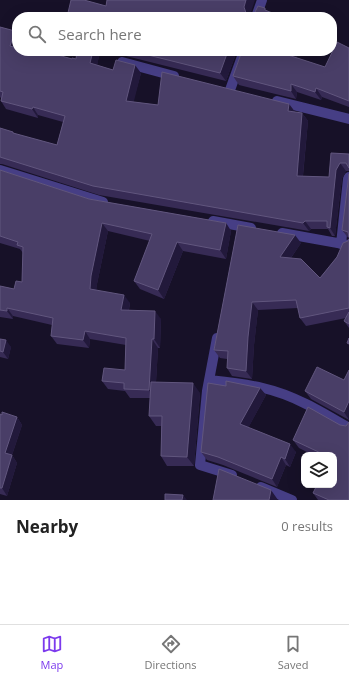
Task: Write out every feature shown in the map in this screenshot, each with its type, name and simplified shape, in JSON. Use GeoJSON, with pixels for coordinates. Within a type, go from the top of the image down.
{"type":"FeatureCollection","features":[{"type":"Feature","properties":{"kind":"street"},"geometry":{"type":"LineString","coordinates":[[258,12],[262,0]]}},
{"type":"Feature","properties":{"kind":"street"},"geometry":{"type":"LineString","coordinates":[[230,90],[242,56]]}},
{"type":"Feature","properties":{"kind":"street"},"geometry":{"type":"LineString","coordinates":[[122,62],[183,78]]}},
{"type":"Feature","properties":{"kind":"street"},"geometry":{"type":"LineString","coordinates":[[267,99],[349,119]]}},
{"type":"Feature","properties":{"kind":"street"},"geometry":{"type":"LineString","coordinates":[[0,170],[96,201],[112,204]]}},
{"type":"Feature","properties":{"kind":"street"},"geometry":{"type":"LineString","coordinates":[[202,219],[238,230],[267,231],[345,245],[349,177]]}},
{"type":"Feature","properties":{"kind":"street"},"geometry":{"type":"LineString","coordinates":[[219,326],[209,380],[200,465],[220,474],[246,481],[292,500]]}},
{"type":"Feature","properties":{"kind":"street"},"geometry":{"type":"LineString","coordinates":[[209,380],[263,388],[282,394],[315,408],[349,428]]}},
{"type":"Feature","properties":{"kind":"building"},"geometry":{"type":"Polygon","coordinates":[[[71,0],[84,0],[106,6],[107,0],[246,0],[244,7],[246,12],[68,12],[71,0]]]}},
{"type":"Feature","properties":{"kind":"building"},"geometry":{"type":"Polygon","coordinates":[[[258,6],[265,8],[265,10],[270,12],[255,12],[258,6]]]}},
{"type":"Feature","properties":{"kind":"building"},"geometry":{"type":"Polygon","coordinates":[[[0,27],[12,30],[12,40],[10,46],[12,47],[12,56],[62,56],[76,59],[76,56],[92,56],[90,63],[113,70],[116,60],[135,65],[126,101],[158,105],[162,72],[289,104],[288,111],[302,113],[297,176],[329,177],[331,153],[349,154],[349,168],[346,163],[340,163],[336,170],[330,228],[327,227],[327,221],[305,221],[303,223],[93,186],[0,157],[0,128],[57,145],[65,116],[33,107],[32,109],[1,101],[3,92],[0,91],[0,27]]]}},
{"type":"Feature","properties":{"kind":"building"},"geometry":{"type":"Polygon","coordinates":[[[337,42],[349,48],[349,101],[316,88],[315,92],[291,84],[291,91],[233,76],[240,56],[291,56],[325,67],[330,56],[337,56],[337,42]]]}},
{"type":"Feature","properties":{"kind":"building"},"geometry":{"type":"Polygon","coordinates":[[[152,56],[226,56],[220,73],[152,56]]]}},
{"type":"Feature","properties":{"kind":"building"},"geometry":{"type":"Polygon","coordinates":[[[0,170],[89,199],[226,223],[220,250],[177,242],[158,290],[134,281],[152,234],[102,223],[91,276],[90,289],[124,295],[121,310],[155,311],[149,390],[124,389],[124,383],[102,381],[104,368],[125,370],[126,338],[85,331],[83,340],[51,336],[53,318],[7,308],[7,311],[0,310],[0,286],[14,289],[16,281],[22,282],[23,247],[17,245],[18,242],[0,236],[0,170]]]}},
{"type":"Feature","properties":{"kind":"building"},"geometry":{"type":"Polygon","coordinates":[[[349,174],[349,237],[348,232],[342,230],[349,174]]]}},
{"type":"Feature","properties":{"kind":"building"},"geometry":{"type":"Polygon","coordinates":[[[238,225],[295,235],[280,257],[301,259],[320,278],[337,257],[343,243],[349,239],[349,308],[300,318],[296,300],[252,302],[246,371],[227,368],[228,351],[214,350],[238,225]]]}},
{"type":"Feature","properties":{"kind":"building"},"geometry":{"type":"Polygon","coordinates":[[[349,312],[349,324],[344,321],[349,312]]]}},
{"type":"Feature","properties":{"kind":"building"},"geometry":{"type":"Polygon","coordinates":[[[0,339],[6,340],[3,352],[0,351],[0,339]]]}},
{"type":"Feature","properties":{"kind":"building"},"geometry":{"type":"Polygon","coordinates":[[[317,367],[344,380],[349,370],[349,401],[344,412],[305,391],[317,367]]]}},
{"type":"Feature","properties":{"kind":"building"},"geometry":{"type":"Polygon","coordinates":[[[226,381],[260,388],[240,424],[290,444],[285,459],[281,457],[272,479],[218,457],[201,452],[208,383],[226,386],[226,381]]]}},
{"type":"Feature","properties":{"kind":"building"},"geometry":{"type":"Polygon","coordinates":[[[151,382],[193,383],[187,457],[161,456],[162,416],[149,416],[151,382]]]}},
{"type":"Feature","properties":{"kind":"building"},"geometry":{"type":"Polygon","coordinates":[[[308,407],[340,425],[346,426],[349,422],[349,500],[329,500],[313,493],[316,488],[337,488],[337,452],[319,452],[293,440],[308,407]]]}},
{"type":"Feature","properties":{"kind":"building"},"geometry":{"type":"Polygon","coordinates":[[[2,412],[17,417],[5,453],[12,455],[2,488],[0,488],[0,414],[2,415],[2,412]]]}},
{"type":"Feature","properties":{"kind":"building"},"geometry":{"type":"Polygon","coordinates":[[[219,469],[271,490],[269,500],[213,500],[219,469]]]}},
{"type":"Feature","properties":{"kind":"building"},"geometry":{"type":"Polygon","coordinates":[[[165,494],[183,495],[182,500],[165,500],[165,494]]]}}]}
